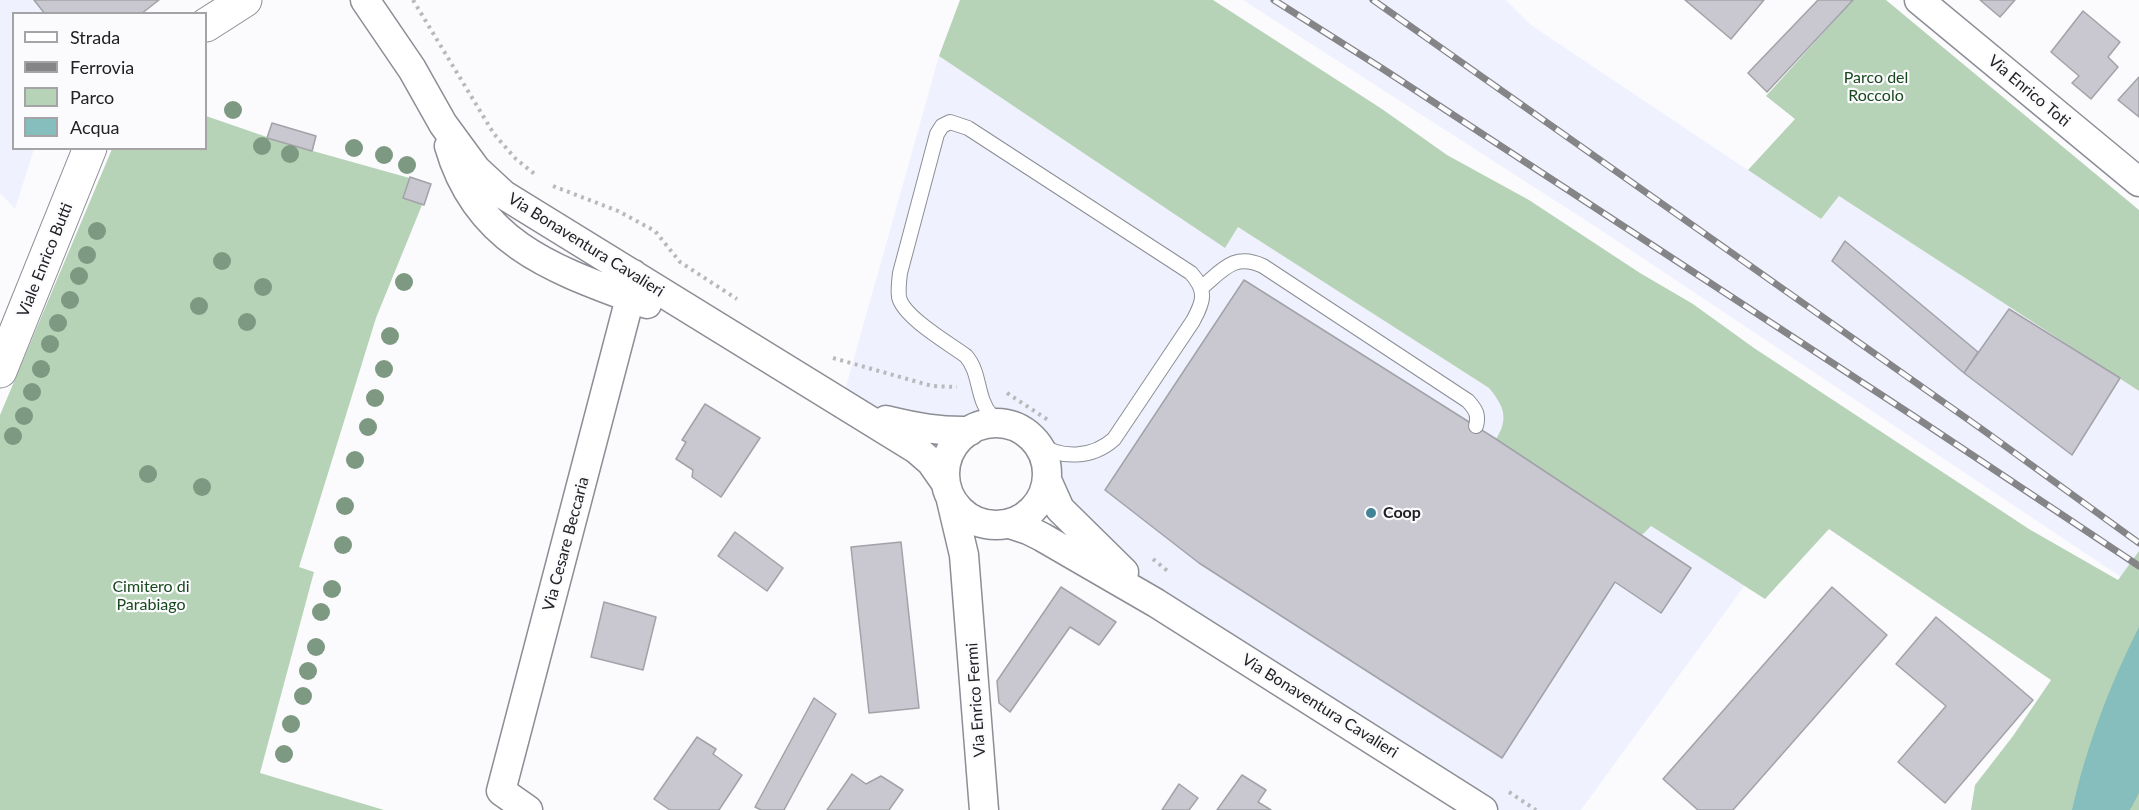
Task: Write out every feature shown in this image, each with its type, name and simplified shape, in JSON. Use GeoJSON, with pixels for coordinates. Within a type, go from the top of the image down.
{"type":"FeatureCollection","features":[{"type":"Feature","properties":{"kind":"street"},"geometry":{"type":"LineString","coordinates":[[207,24],[245,0]]}},
{"type":"Feature","properties":{"kind":"street","name":"Via Bonaventura Cavalieri"},"geometry":{"type":"LineString","coordinates":[[365,0],[412,69],[443,124],[462,183],[483,214],[511,240],[549,265],[590,284],[632,286],[685,318],[716,326],[848,405],[916,449],[931,462],[961,512],[975,522],[992,526],[1007,525],[1042,537],[1156,603],[1483,810]]}},
{"type":"Feature","properties":{"kind":"street","name":"Via Enrico Toti"},"geometry":{"type":"LineString","coordinates":[[1919,0],[2139,182]]}},
{"type":"Feature","properties":{"kind":"street","name":"Viale Enrico Butti"},"geometry":{"type":"LineString","coordinates":[[0,371],[89,150]]}},
{"type":"Feature","properties":{"kind":"street","name":"Via Cesare Beccaria"},"geometry":{"type":"LineString","coordinates":[[528,810],[501,791],[632,286]]}},
{"type":"Feature","properties":{"kind":"street","name":"Via Bonaventura Cavalieri"},"geometry":{"type":"LineString","coordinates":[[848,405],[919,429],[943,432],[970,431],[977,426],[1003,424]]}},
{"type":"Feature","properties":{"kind":"street"},"geometry":{"type":"LineString","coordinates":[[1003,424],[1011,424],[1026,432],[1038,443]]}},
{"type":"Feature","properties":{"kind":"street"},"geometry":{"type":"LineString","coordinates":[[947,490],[945,464],[951,448],[970,431]]}},
{"type":"Feature","properties":{"kind":"street","name":"Via Bonaventura Cavalieri"},"geometry":{"type":"LineString","coordinates":[[1038,443],[1046,458],[1047,480],[1060,509],[1156,603]]}},
{"type":"Feature","properties":{"kind":"street"},"geometry":{"type":"LineString","coordinates":[[1007,525],[1026,517],[1038,506],[1046,491],[1047,480]]}},
{"type":"Feature","properties":{"kind":"street","name":"Via Enrico Fermi"},"geometry":{"type":"LineString","coordinates":[[947,490],[961,539],[968,590],[984,810]]}},
{"type":"Feature","properties":{"kind":"street","name":"Via Enrico Fermi"},"geometry":{"type":"LineString","coordinates":[[968,590],[969,573],[977,551],[990,536],[1007,525]]}},
{"type":"Feature","properties":{"kind":"lane"},"geometry":{"type":"LineString","coordinates":[[1003,424],[991,415],[985,405],[972,363],[910,314],[902,305],[899,297],[900,273],[937,134],[942,126],[950,122],[968,128],[1191,273],[1201,288],[1202,302],[1193,321],[1114,439],[1106,446],[1096,450],[1067,455],[1047,450],[1038,443]]}},
{"type":"Feature","properties":{"kind":"lane"},"geometry":{"type":"LineString","coordinates":[[1201,288],[1234,262],[1245,260],[1263,266],[1468,401],[1476,409],[1478,417],[1476,426]]}},
{"type":"Feature","properties":{"kind":"shaded area"},"geometry":{"type":"Polygon","coordinates":[[[0,0],[159,0],[142,12],[12,12],[12,150],[34,150],[15,209],[0,193],[0,0]]]}},
{"type":"Feature","properties":{"kind":"shaded area"},"geometry":{"type":"Polygon","coordinates":[[[1243,0],[1506,0],[1531,25],[1821,219],[1839,196],[2139,391],[2139,551],[2121,577],[1593,225],[1243,0]]]}},
{"type":"Feature","properties":{"kind":"shaded area"},"geometry":{"type":"Polygon","coordinates":[[[939,56],[1225,247],[1238,227],[1489,388],[1499,400],[1504,417],[1503,428],[1496,439],[1642,535],[1650,526],[1745,585],[1581,810],[1496,810],[1162,602],[1072,515],[1054,483],[1051,460],[1043,440],[1023,423],[996,416],[971,424],[879,410],[843,397],[939,56]]]}},
{"type":"Feature","properties":{"kind":"green space"},"geometry":{"type":"Polygon","coordinates":[[[960,0],[1213,0],[1382,109],[1447,155],[1529,200],[1640,273],[1693,304],[1754,348],[2029,529],[2118,580],[2139,551],[2139,810],[1971,810],[1975,785],[2013,736],[2051,680],[1829,529],[1765,599],[1651,526],[1642,535],[1496,439],[1502,425],[1503,413],[1489,388],[1238,227],[1225,248],[939,56],[960,0]]]}},
{"type":"Feature","properties":{"kind":"green space","name":"Parco del Roccolo"},"geometry":{"type":"Polygon","coordinates":[[[1853,0],[1886,0],[2139,210],[2139,391],[1839,196],[1821,219],[1748,170],[1795,119],[1766,96],[1853,0]]]}},
{"type":"Feature","properties":{"kind":"green space","name":"Cimitero di Parabiago"},"geometry":{"type":"Polygon","coordinates":[[[207,116],[267,137],[272,123],[316,136],[313,151],[431,184],[376,318],[299,567],[314,572],[260,773],[384,810],[0,810],[0,415],[112,150],[207,150],[207,116]]]}},
{"type":"Feature","properties":{"kind":"water"},"geometry":{"type":"Polygon","coordinates":[[[2139,627],[2139,793],[2130,810],[2072,810],[2084,763],[2100,716],[2139,627]]]}},
{"type":"Feature","properties":{"kind":"building"},"geometry":{"type":"Polygon","coordinates":[[[34,0],[159,0],[144,12],[43,12],[34,0]]]}},
{"type":"Feature","properties":{"kind":"building"},"geometry":{"type":"Polygon","coordinates":[[[1685,0],[1764,0],[1731,39],[1685,0]]]}},
{"type":"Feature","properties":{"kind":"building"},"geometry":{"type":"Polygon","coordinates":[[[1818,0],[1853,0],[1767,92],[1748,73],[1818,0]]]}},
{"type":"Feature","properties":{"kind":"building"},"geometry":{"type":"Polygon","coordinates":[[[1980,0],[2015,0],[2000,17],[1980,0]]]}},
{"type":"Feature","properties":{"kind":"building"},"geometry":{"type":"Polygon","coordinates":[[[2083,11],[2120,42],[2108,57],[2118,67],[2091,99],[2072,83],[2079,76],[2051,52],[2083,11]]]}},
{"type":"Feature","properties":{"kind":"building"},"geometry":{"type":"Polygon","coordinates":[[[2139,77],[2139,117],[2118,100],[2139,77]]]}},
{"type":"Feature","properties":{"kind":"building"},"geometry":{"type":"Polygon","coordinates":[[[272,123],[316,136],[312,151],[267,138],[272,123]]]}},
{"type":"Feature","properties":{"kind":"building"},"geometry":{"type":"Polygon","coordinates":[[[410,177],[431,184],[424,205],[403,198],[410,177]]]}},
{"type":"Feature","properties":{"kind":"building"},"geometry":{"type":"Polygon","coordinates":[[[1845,241],[1978,352],[1964,373],[1832,261],[1845,241]]]}},
{"type":"Feature","properties":{"kind":"building","name":"Coop"},"geometry":{"type":"Polygon","coordinates":[[[1244,280],[1496,439],[1691,568],[1661,613],[1615,582],[1502,758],[1199,563],[1105,490],[1244,280]]]}},
{"type":"Feature","properties":{"kind":"building"},"geometry":{"type":"Polygon","coordinates":[[[2009,309],[2120,378],[2072,455],[1964,373],[2009,309]]]}},
{"type":"Feature","properties":{"kind":"building"},"geometry":{"type":"Polygon","coordinates":[[[705,404],[760,438],[721,497],[692,477],[693,470],[676,459],[686,442],[682,440],[705,404]]]}},
{"type":"Feature","properties":{"kind":"building"},"geometry":{"type":"Polygon","coordinates":[[[735,532],[783,568],[767,591],[718,556],[735,532]]]}},
{"type":"Feature","properties":{"kind":"building"},"geometry":{"type":"Polygon","coordinates":[[[901,542],[919,708],[869,713],[851,547],[901,542]]]}},
{"type":"Feature","properties":{"kind":"building"},"geometry":{"type":"Polygon","coordinates":[[[1061,587],[1116,622],[1099,645],[1070,627],[1010,712],[999,703],[997,681],[1061,587]]]}},
{"type":"Feature","properties":{"kind":"building"},"geometry":{"type":"Polygon","coordinates":[[[1832,587],[1887,635],[1733,810],[1698,810],[1663,779],[1832,587]]]}},
{"type":"Feature","properties":{"kind":"building"},"geometry":{"type":"Polygon","coordinates":[[[604,602],[656,617],[643,670],[591,657],[604,602]]]}},
{"type":"Feature","properties":{"kind":"building"},"geometry":{"type":"Polygon","coordinates":[[[1936,617],[2033,700],[1945,803],[1898,762],[1946,706],[1896,664],[1936,617]]]}},
{"type":"Feature","properties":{"kind":"building"},"geometry":{"type":"Polygon","coordinates":[[[814,698],[836,714],[784,810],[761,810],[755,807],[814,698]]]}},
{"type":"Feature","properties":{"kind":"building"},"geometry":{"type":"Polygon","coordinates":[[[697,737],[716,749],[713,754],[742,775],[719,810],[670,810],[654,799],[697,737]]]}},
{"type":"Feature","properties":{"kind":"building"},"geometry":{"type":"Polygon","coordinates":[[[852,774],[866,784],[881,776],[903,790],[889,810],[827,810],[852,774]]]}},
{"type":"Feature","properties":{"kind":"building"},"geometry":{"type":"Polygon","coordinates":[[[1242,775],[1266,790],[1258,802],[1271,810],[1217,810],[1242,775]]]}},
{"type":"Feature","properties":{"kind":"building"},"geometry":{"type":"Polygon","coordinates":[[[1179,784],[1198,798],[1189,810],[1162,810],[1179,784]]]}},
{"type":"Feature","properties":{"kind":"railway"},"geometry":{"type":"LineString","coordinates":[[1274,0],[1912,415],[2139,566]]}},
{"type":"Feature","properties":{"kind":"railway"},"geometry":{"type":"LineString","coordinates":[[1373,0],[1983,430],[2139,543]]}},
{"type":"Feature","properties":{"kind":"place","name":"Coop"},"geometry":{"type":"Point","coordinates":[1371,513]}}]}
